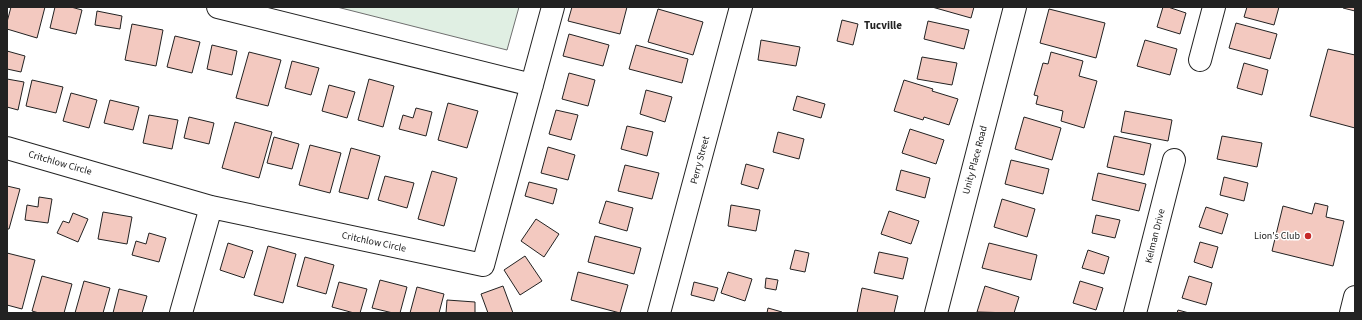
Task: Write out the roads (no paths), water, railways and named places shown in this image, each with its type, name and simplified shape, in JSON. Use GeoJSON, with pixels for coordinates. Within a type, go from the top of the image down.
{"type":"FeatureCollection","features":[{"type":"Feature","properties":{"kind":"street"},"geometry":{"type":"LineString","coordinates":[[218,7],[532,85]]}},
{"type":"Feature","properties":{"kind":"street","name":"Critchlow Circle"},"geometry":{"type":"LineString","coordinates":[[7,148],[211,206],[483,265],[553,7]]}},
{"type":"Feature","properties":{"kind":"street","name":"Perry Street"},"geometry":{"type":"LineString","coordinates":[[659,313],[741,7]]}},
{"type":"Feature","properties":{"kind":"street","name":"Unity Place Road"},"geometry":{"type":"LineString","coordinates":[[936,313],[1015,7]]}},
{"type":"Feature","properties":{"kind":"street"},"geometry":{"type":"LineString","coordinates":[[1200,60],[1214,7]]}},
{"type":"Feature","properties":{"kind":"street","name":"Kelman Drive"},"geometry":{"type":"LineString","coordinates":[[1135,313],[1174,160]]}},
{"type":"Feature","properties":{"kind":"street"},"geometry":{"type":"LineString","coordinates":[[182,313],[211,206]]}},
{"type":"Feature","properties":{"kind":"street"},"geometry":{"type":"LineString","coordinates":[[1351,313],[1355,297]]}},
{"type":"Feature","properties":{"kind":"place","name":"Lion's Club"},"geometry":{"type":"Point","coordinates":[1308,236]}},
{"type":"Feature","properties":{"kind":"district","name":"Tucville"},"geometry":{"type":"Point","coordinates":[883,25]}}]}
